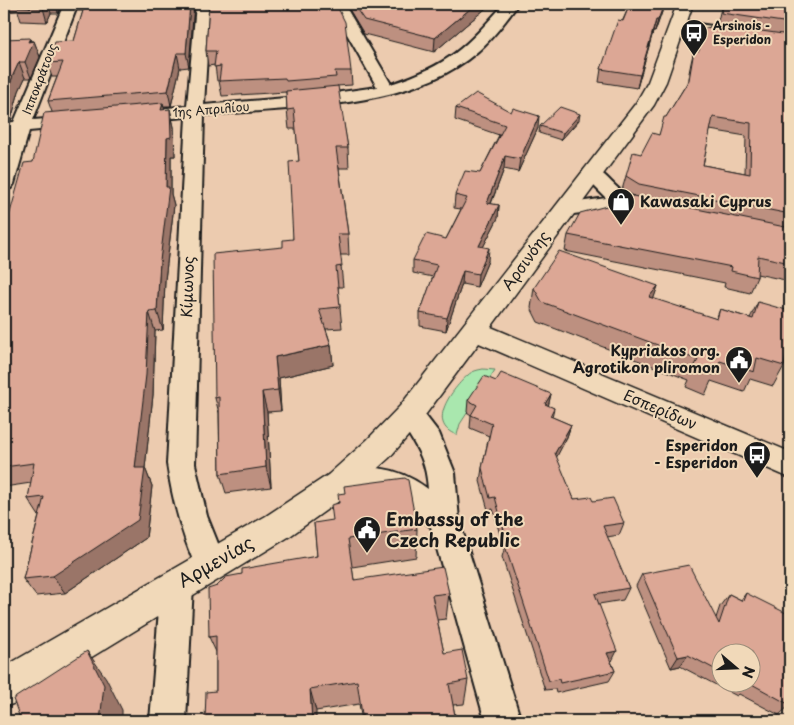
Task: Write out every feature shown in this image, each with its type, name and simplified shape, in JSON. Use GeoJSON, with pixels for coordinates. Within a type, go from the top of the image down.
{"type":"FeatureCollection","features":[{"type":"Feature","properties":{"kind":"main road","name":"Αρσινόης"},"geometry":{"type":"LineString","coordinates":[[410,414],[475,331],[565,208],[649,99],[685,4]]}},
{"type":"Feature","properties":{"kind":"main road","name":"Εσπερίδων"},"geometry":{"type":"LineString","coordinates":[[475,331],[790,465]]}},
{"type":"Feature","properties":{"kind":"main road","name":"Αρμενίας"},"geometry":{"type":"LineString","coordinates":[[4,688],[278,526],[339,484],[378,449],[410,414]]}},
{"type":"Feature","properties":{"kind":"street","name":"Ιπποκράτους"},"geometry":{"type":"LineString","coordinates":[[4,184],[12,128],[70,4]]}},
{"type":"Feature","properties":{"kind":"street","name":"Κίμωνος"},"geometry":{"type":"LineString","coordinates":[[203,4],[195,111],[181,464],[186,494],[199,541],[211,566]]}},
{"type":"Feature","properties":{"kind":"street"},"geometry":{"type":"LineString","coordinates":[[337,4],[387,90]]}},
{"type":"Feature","properties":{"kind":"street","name":"1ης Απριλίου"},"geometry":{"type":"LineString","coordinates":[[118,118],[349,97],[387,90],[424,77],[461,58],[472,49],[511,4]]}},
{"type":"Feature","properties":{"kind":"street"},"geometry":{"type":"LineString","coordinates":[[677,25],[790,42]]}},
{"type":"Feature","properties":{"kind":"street"},"geometry":{"type":"LineString","coordinates":[[12,128],[89,121]]}},
{"type":"Feature","properties":{"kind":"street"},"geometry":{"type":"LineString","coordinates":[[592,174],[615,196],[629,204]]}},
{"type":"Feature","properties":{"kind":"street"},"geometry":{"type":"LineString","coordinates":[[565,208],[590,204],[629,204],[667,212]]}},
{"type":"Feature","properties":{"kind":"street"},"geometry":{"type":"LineString","coordinates":[[410,414],[429,441],[441,472],[444,520],[503,721]]}},
{"type":"Feature","properties":{"kind":"street"},"geometry":{"type":"LineString","coordinates":[[339,484],[360,478],[382,478],[400,485],[444,520]]}},
{"type":"Feature","properties":{"kind":"street"},"geometry":{"type":"LineString","coordinates":[[168,721],[177,585]]}},
{"type":"Feature","properties":{"kind":"green space"},"geometry":{"type":"Polygon","coordinates":[[[483,369],[495,370],[460,424],[457,435],[448,430],[443,423],[442,415],[445,406],[455,388],[462,381],[471,373],[483,369]]]}},
{"type":"Feature","properties":{"kind":"building"},"geometry":{"type":"Polygon","coordinates":[[[18,4],[45,4],[43,8],[17,7],[18,4]]]}},
{"type":"Feature","properties":{"kind":"building"},"geometry":{"type":"Polygon","coordinates":[[[85,4],[190,4],[186,53],[177,53],[168,91],[48,101],[63,62],[47,63],[55,42],[74,41],[85,4]]]}},
{"type":"Feature","properties":{"kind":"building"},"geometry":{"type":"Polygon","coordinates":[[[209,4],[336,4],[345,22],[351,71],[335,71],[336,77],[286,81],[285,78],[219,81],[221,66],[214,67],[216,51],[206,51],[209,4]]]}},
{"type":"Feature","properties":{"kind":"building"},"geometry":{"type":"Polygon","coordinates":[[[353,4],[476,4],[435,38],[364,20],[353,4]]]}},
{"type":"Feature","properties":{"kind":"building"},"geometry":{"type":"Polygon","coordinates":[[[630,4],[664,4],[658,20],[656,20],[640,75],[601,69],[618,20],[623,21],[630,4]]]}},
{"type":"Feature","properties":{"kind":"building"},"geometry":{"type":"Polygon","coordinates":[[[723,4],[790,4],[790,23],[721,13],[723,4]]]}},
{"type":"Feature","properties":{"kind":"building"},"geometry":{"type":"Polygon","coordinates":[[[718,25],[790,35],[790,214],[639,184],[626,176],[633,152],[641,154],[652,133],[659,135],[664,117],[666,117],[689,80],[694,50],[699,51],[703,29],[718,25]],[[713,117],[703,165],[750,174],[751,123],[713,117]]]}},
{"type":"Feature","properties":{"kind":"building"},"geometry":{"type":"Polygon","coordinates":[[[30,38],[28,42],[34,41],[25,62],[19,62],[4,104],[4,39],[30,38]]]}},
{"type":"Feature","properties":{"kind":"building"},"geometry":{"type":"Polygon","coordinates":[[[338,86],[348,148],[336,148],[348,234],[338,234],[342,266],[336,267],[340,307],[319,309],[331,345],[275,357],[278,390],[262,392],[266,467],[220,474],[219,397],[215,398],[213,254],[283,247],[283,240],[293,239],[289,162],[299,161],[294,109],[287,110],[286,91],[338,86]]]}},
{"type":"Feature","properties":{"kind":"building"},"geometry":{"type":"Polygon","coordinates":[[[476,93],[511,112],[513,108],[539,116],[520,159],[505,156],[487,203],[499,205],[479,246],[489,248],[478,274],[463,271],[447,318],[420,313],[437,265],[413,260],[426,234],[446,239],[467,198],[455,195],[465,171],[480,173],[505,125],[456,108],[476,93]]]}},
{"type":"Feature","properties":{"kind":"building"},"geometry":{"type":"Polygon","coordinates":[[[163,103],[161,110],[170,109],[171,137],[167,138],[166,187],[169,187],[160,261],[157,311],[149,312],[146,375],[135,468],[145,468],[138,520],[53,576],[23,579],[44,497],[28,499],[34,463],[4,467],[4,234],[24,163],[33,162],[44,113],[163,103]]]}},
{"type":"Feature","properties":{"kind":"building"},"geometry":{"type":"Polygon","coordinates":[[[560,107],[580,114],[563,133],[540,126],[560,107]]]}},
{"type":"Feature","properties":{"kind":"building"},"geometry":{"type":"Polygon","coordinates":[[[633,196],[790,228],[790,263],[758,256],[757,277],[731,271],[732,267],[568,235],[580,213],[618,203],[620,197],[633,196]]]}},
{"type":"Feature","properties":{"kind":"building"},"geometry":{"type":"Polygon","coordinates":[[[559,251],[658,286],[649,297],[717,319],[720,309],[753,319],[758,302],[790,311],[790,337],[784,366],[757,358],[754,372],[720,361],[714,375],[694,367],[698,360],[542,302],[534,288],[559,251]]]}},
{"type":"Feature","properties":{"kind":"building"},"geometry":{"type":"Polygon","coordinates":[[[501,373],[551,394],[545,404],[554,408],[550,416],[571,425],[555,453],[574,499],[591,497],[593,501],[613,498],[624,523],[603,526],[629,588],[595,594],[617,651],[607,653],[615,671],[560,683],[559,679],[549,681],[505,546],[508,545],[495,497],[490,498],[482,468],[492,424],[471,415],[477,405],[468,400],[484,376],[496,381],[501,373]]]}},
{"type":"Feature","properties":{"kind":"building"},"geometry":{"type":"Polygon","coordinates":[[[405,478],[408,480],[417,529],[348,539],[354,580],[443,567],[449,593],[432,595],[444,653],[462,650],[468,680],[449,684],[456,721],[363,721],[357,681],[310,689],[312,721],[205,721],[206,692],[216,691],[216,636],[209,637],[208,589],[217,586],[226,577],[242,574],[242,569],[317,556],[314,523],[333,520],[331,505],[339,503],[338,494],[345,493],[344,486],[405,478]]]}},
{"type":"Feature","properties":{"kind":"building"},"geometry":{"type":"Polygon","coordinates":[[[689,565],[719,624],[729,594],[743,601],[746,593],[790,615],[790,705],[762,690],[762,642],[712,642],[712,668],[688,655],[678,657],[642,574],[689,565]]]}},
{"type":"Feature","properties":{"kind":"building"},"geometry":{"type":"Polygon","coordinates":[[[87,651],[104,685],[100,721],[21,721],[13,699],[87,651]]]}},
{"type":"Feature","properties":{"kind":"place","name":"Arsinois - Esperidon"},"geometry":{"type":"Point","coordinates":[694,57]}},
{"type":"Feature","properties":{"kind":"place","name":"Kawasaki Cyprus"},"geometry":{"type":"Point","coordinates":[621,226]}},
{"type":"Feature","properties":{"kind":"place","name":"Kypriakos org. Agrotikon pliromon"},"geometry":{"type":"Point","coordinates":[739,384]}},
{"type":"Feature","properties":{"kind":"place","name":"Esperidon - Esperidon"},"geometry":{"type":"Point","coordinates":[757,479]}},
{"type":"Feature","properties":{"kind":"place","name":"Embassy of the Czech Republic"},"geometry":{"type":"Point","coordinates":[367,554]}}]}
